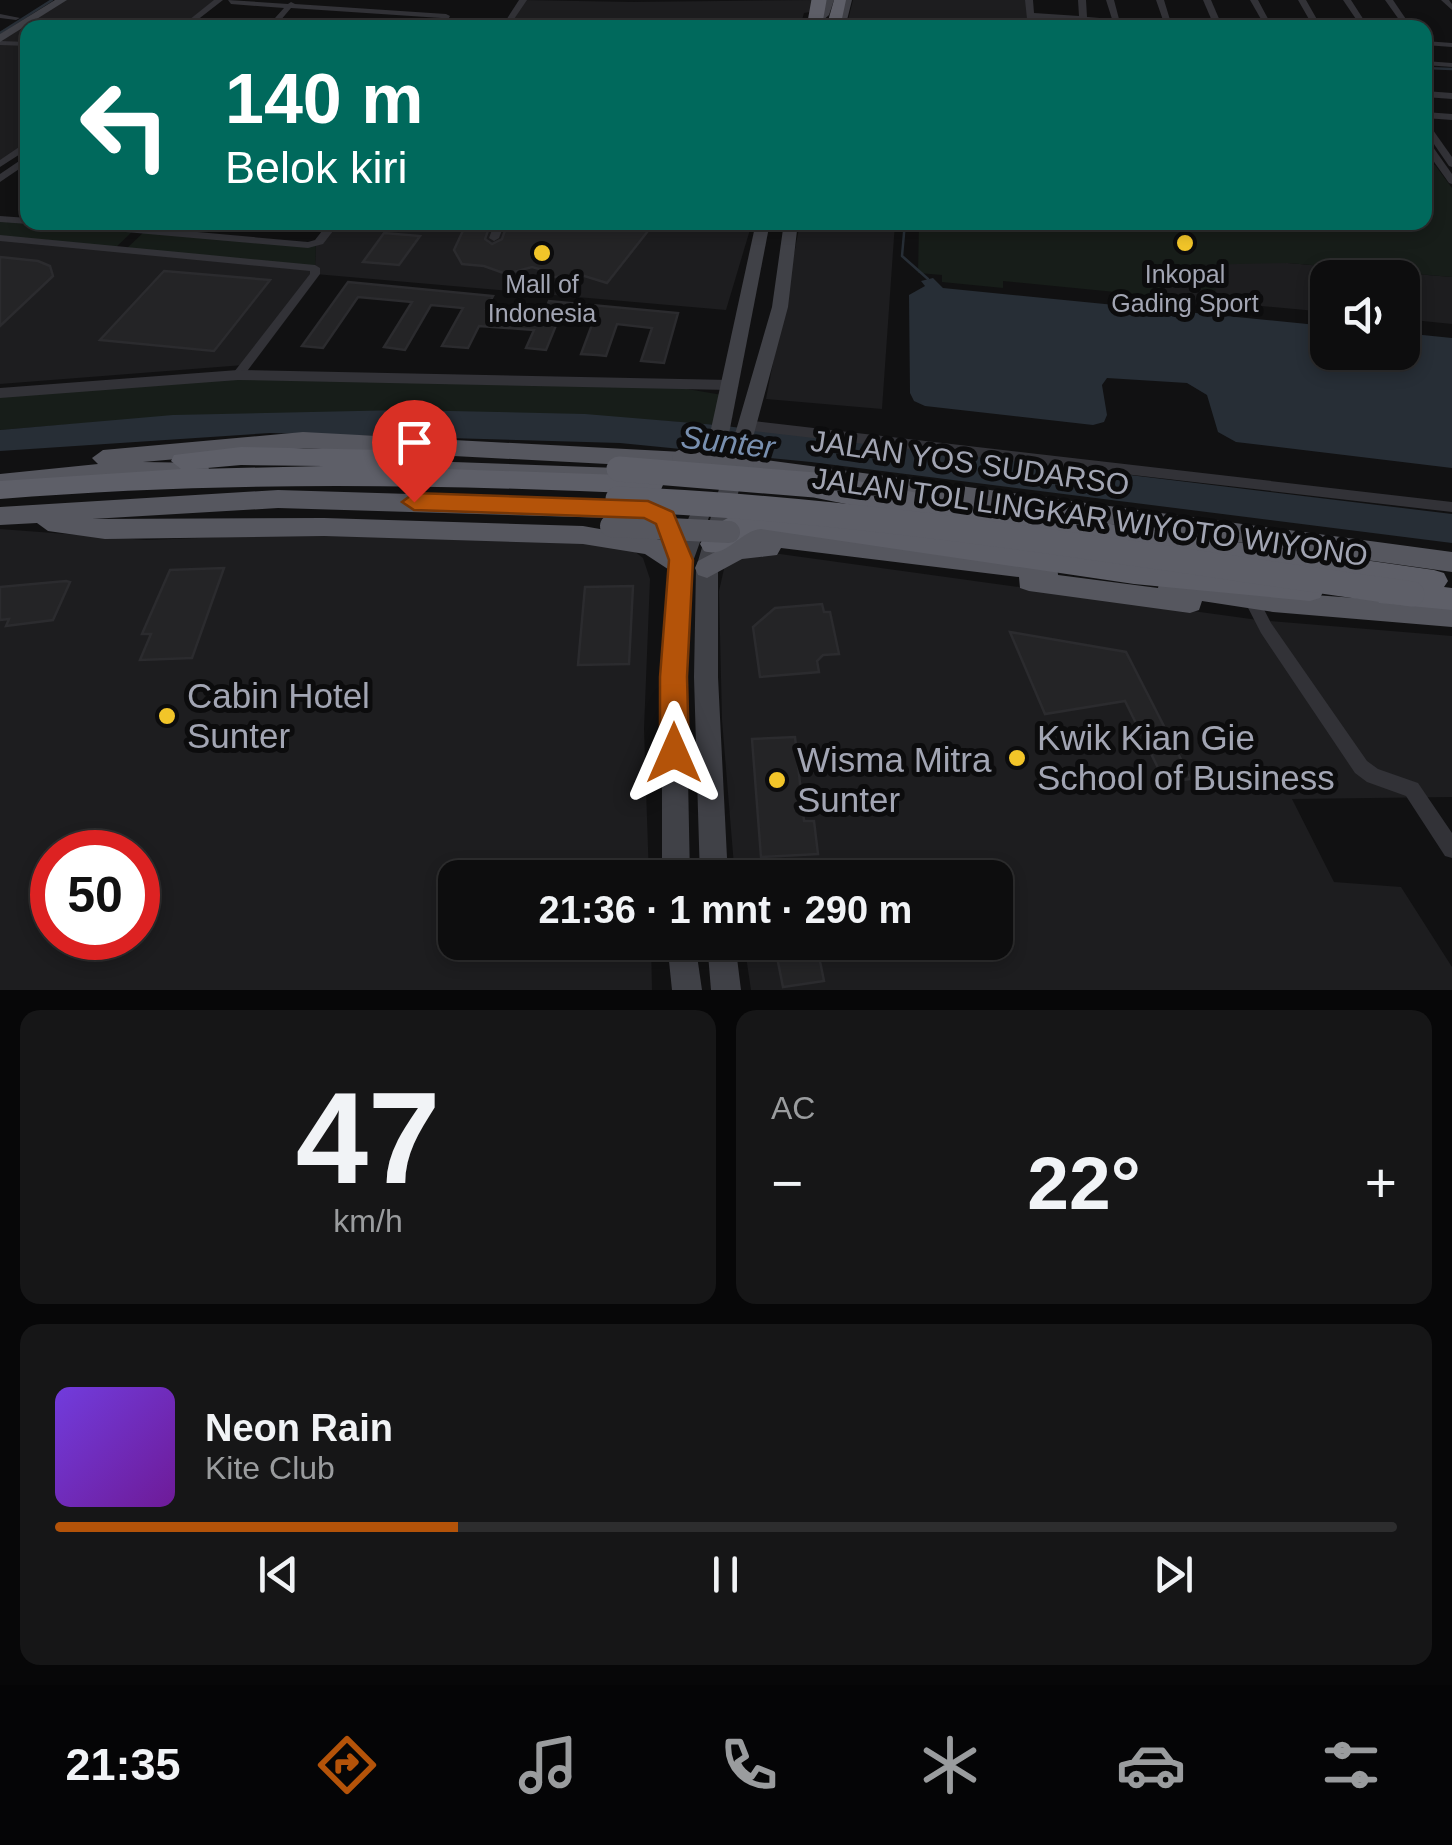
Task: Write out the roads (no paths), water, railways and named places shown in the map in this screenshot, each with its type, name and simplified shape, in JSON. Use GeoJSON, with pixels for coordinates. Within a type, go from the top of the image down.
{"type":"FeatureCollection","features":[{"type":"Feature","properties":{"kind":"highway","name":"JALAN YOS SUDARSO"},"geometry":{"type":"LineString","coordinates":[[0,470],[303,440],[683,460],[1452,562]]}},
{"type":"Feature","properties":{"kind":"highway"},"geometry":{"type":"LineString","coordinates":[[0,482],[241,456],[705,474],[1303,548],[1344,547]]}},
{"type":"Feature","properties":{"kind":"highway"},"geometry":{"type":"LineString","coordinates":[[113,471],[346,466],[649,478],[724,464],[744,477],[882,495],[930,508]]}},
{"type":"Feature","properties":{"kind":"highway","name":"JALAN TOL LINGKAR WIYOTO WIYONO"},"geometry":{"type":"LineString","coordinates":[[0,490],[210,476],[442,476],[716,487],[930,508],[1452,584]]}},
{"type":"Feature","properties":{"kind":"highway"},"geometry":{"type":"LineString","coordinates":[[648,510],[657,494],[649,478]]}},
{"type":"Feature","properties":{"kind":"highway","name":"JALAN TOL LINGKAR WIYOTO WIYONO"},"geometry":{"type":"LineString","coordinates":[[0,504],[226,486],[719,502],[874,519],[1452,598]]}},
{"type":"Feature","properties":{"kind":"highway"},"geometry":{"type":"LineString","coordinates":[[0,516],[160,504],[375,500],[648,510],[665,518],[680,564]]}},
{"type":"Feature","properties":{"kind":"highway"},"geometry":{"type":"LineString","coordinates":[[28,520],[274,514],[729,532],[1247,597],[1452,616]]}},
{"type":"Feature","properties":{"kind":"highway"},"geometry":{"type":"LineString","coordinates":[[0,516],[106,530],[285,527],[583,535],[650,545],[680,564]]}},
{"type":"Feature","properties":{"kind":"highway"},"geometry":{"type":"LineString","coordinates":[[710,556],[741,521],[789,522],[1134,573],[1368,596],[1412,594]]}},
{"type":"Feature","properties":{"kind":"highway"},"geometry":{"type":"LineString","coordinates":[[710,556],[758,547],[1190,603],[1247,597]]}},
{"type":"Feature","properties":{"kind":"main road"},"geometry":{"type":"LineString","coordinates":[[5,21],[44,0]]}},
{"type":"Feature","properties":{"kind":"main road"},"geometry":{"type":"LineString","coordinates":[[32,20],[62,0]]}},
{"type":"Feature","properties":{"kind":"main road"},"geometry":{"type":"LineString","coordinates":[[713,860],[706,677],[710,556],[724,464],[722,424],[761,230]]}},
{"type":"Feature","properties":{"kind":"main road"},"geometry":{"type":"LineString","coordinates":[[763,230],[771,247],[758,304],[761,310],[768,306],[786,230]]}},
{"type":"Feature","properties":{"kind":"main road"},"geometry":{"type":"LineString","coordinates":[[676,860],[674,677],[680,564],[762,382],[780,307],[787,230]]}},
{"type":"Feature","properties":{"kind":"main road"},"geometry":{"type":"LineString","coordinates":[[683,960],[687,990]]}},
{"type":"Feature","properties":{"kind":"main road"},"geometry":{"type":"LineString","coordinates":[[723,960],[726,990]]}},
{"type":"Feature","properties":{"kind":"street"},"geometry":{"type":"LineString","coordinates":[[193,20],[219,0]]}},
{"type":"Feature","properties":{"kind":"street"},"geometry":{"type":"LineString","coordinates":[[369,10],[380,0]]}},
{"type":"Feature","properties":{"kind":"street"},"geometry":{"type":"LineString","coordinates":[[1029,0],[1031,20]]}},
{"type":"Feature","properties":{"kind":"street"},"geometry":{"type":"LineString","coordinates":[[1082,0],[1083,19]]}},
{"type":"Feature","properties":{"kind":"street"},"geometry":{"type":"LineString","coordinates":[[1445,0],[1452,8]]}},
{"type":"Feature","properties":{"kind":"street"},"geometry":{"type":"LineString","coordinates":[[207,20],[232,1],[446,16],[444,20]]}},
{"type":"Feature","properties":{"kind":"street"},"geometry":{"type":"LineString","coordinates":[[1030,16],[1094,20]]}},
{"type":"Feature","properties":{"kind":"street"},"geometry":{"type":"LineString","coordinates":[[1432,143],[1452,164]]}},
{"type":"Feature","properties":{"kind":"street"},"geometry":{"type":"LineString","coordinates":[[1432,145],[1452,180]]}},
{"type":"Feature","properties":{"kind":"street"},"geometry":{"type":"LineString","coordinates":[[119,249],[139,230]]}},
{"type":"Feature","properties":{"kind":"street"},"geometry":{"type":"LineString","coordinates":[[170,230],[308,245],[319,242],[329,230]]}},
{"type":"Feature","properties":{"kind":"street"},"geometry":{"type":"LineString","coordinates":[[494,238],[497,230]]}},
{"type":"Feature","properties":{"kind":"street"},"geometry":{"type":"LineString","coordinates":[[0,238],[315,268],[315,274],[241,370],[0,393]]}},
{"type":"Feature","properties":{"kind":"street"},"geometry":{"type":"LineString","coordinates":[[0,384],[241,370],[262,375],[729,390]]}},
{"type":"Feature","properties":{"kind":"street"},"geometry":{"type":"LineString","coordinates":[[745,426],[1452,507]]}},
{"type":"Feature","properties":{"kind":"street"},"geometry":{"type":"LineString","coordinates":[[1247,597],[1361,766],[1373,776],[1412,788],[1452,849]]}},
{"type":"Feature","properties":{"kind":"water"},"geometry":{"type":"Polygon","coordinates":[[[933,278],[943,288],[1310,324],[1310,370],[1420,370],[1420,335],[1452,338],[1452,468],[1236,442],[1218,432],[1207,395],[1187,383],[1107,378],[1102,385],[1107,415],[1104,422],[1093,425],[925,406],[914,401],[910,393],[909,295],[925,286],[921,281],[933,278]]]}},
{"type":"Feature","properties":{"kind":"water","name":"Sunter"},"geometry":{"type":"Polygon","coordinates":[[[403,410],[585,414],[717,425],[1452,514],[1452,543],[811,462],[620,443],[270,433],[0,451],[0,430],[173,415],[403,410]]]}},
{"type":"Feature","properties":{"kind":"waterway"},"geometry":{"type":"LineString","coordinates":[[20,20],[52,0]]}},
{"type":"Feature","properties":{"kind":"waterway"},"geometry":{"type":"LineString","coordinates":[[0,33],[20,20]]}},
{"type":"Feature","properties":{"kind":"waterway"},"geometry":{"type":"LineString","coordinates":[[1432,68],[1452,69]]}},
{"type":"Feature","properties":{"kind":"waterway"},"geometry":{"type":"LineString","coordinates":[[904,230],[902,256],[928,279]]}},
{"type":"Feature","properties":{"kind":"place","name":"Inkopal Gading Sport"},"geometry":{"type":"Point","coordinates":[1185,243]}},
{"type":"Feature","properties":{"kind":"place","name":"Mall of Indonesia"},"geometry":{"type":"Point","coordinates":[542,253]}},
{"type":"Feature","properties":{"kind":"place","name":"Cabin Hotel Sunter"},"geometry":{"type":"Point","coordinates":[167,716]}},
{"type":"Feature","properties":{"kind":"place","name":"Kwik Kian Gie School of Business"},"geometry":{"type":"Point","coordinates":[1017,758]}},
{"type":"Feature","properties":{"kind":"place","name":"Wisma Mitra Sunter"},"geometry":{"type":"Point","coordinates":[777,780]}}]}
